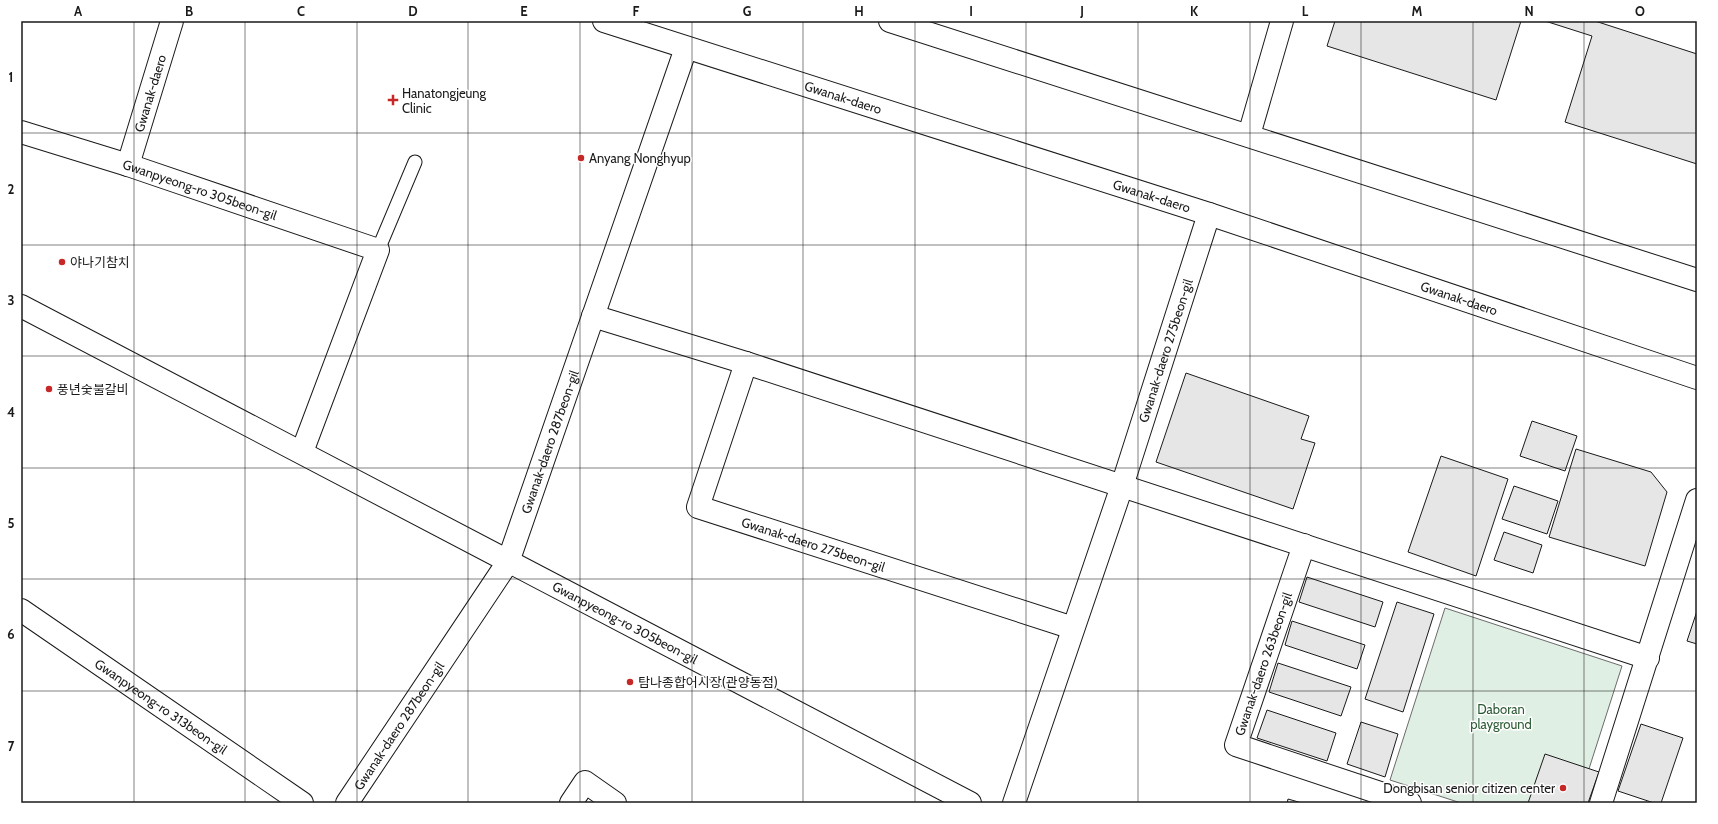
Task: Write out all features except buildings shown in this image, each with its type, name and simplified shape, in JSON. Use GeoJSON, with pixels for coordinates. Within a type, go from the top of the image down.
{"type":"FeatureCollection","features":[{"type":"Feature","properties":{"kind":"street","name":"Gwanak-daero"},"geometry":{"type":"LineString","coordinates":[[128,164],[172,21]]}},
{"type":"Feature","properties":{"kind":"street","name":"Gwanak-daero"},"geometry":{"type":"LineString","coordinates":[[604,21],[1209,214],[1697,378]]}},
{"type":"Feature","properties":{"kind":"street"},"geometry":{"type":"LineString","coordinates":[[890,21],[1697,280]]}},
{"type":"Feature","properties":{"kind":"street"},"geometry":{"type":"LineString","coordinates":[[1249,135],[1282,21]]}},
{"type":"Feature","properties":{"kind":"street","name":"Gwanak-daero 287beon-gil"},"geometry":{"type":"LineString","coordinates":[[347,803],[508,562],[686,48]]}},
{"type":"Feature","properties":{"kind":"street","name":"Gwanpyeong-ro 305beon-gil"},"geometry":{"type":"LineString","coordinates":[[21,132],[128,164],[378,250]]}},
{"type":"Feature","properties":{"kind":"street","name":"Gwanak-daero 275beon-gil"},"geometry":{"type":"LineString","coordinates":[[1014,803],[1122,486],[1209,214]]}},
{"type":"Feature","properties":{"kind":"street"},"geometry":{"type":"LineString","coordinates":[[302,452],[378,250]]}},
{"type":"Feature","properties":{"kind":"street","name":"Gwanpyeong-ro 305beon-gil"},"geometry":{"type":"LineString","coordinates":[[21,306],[970,803]]}},
{"type":"Feature","properties":{"kind":"street"},"geometry":{"type":"LineString","coordinates":[[593,316],[746,362],[1648,658]]}},
{"type":"Feature","properties":{"kind":"street","name":"Gwanak-daero 275beon-gil"},"geometry":{"type":"LineString","coordinates":[[746,362],[698,507],[1073,628]]}},
{"type":"Feature","properties":{"kind":"street"},"geometry":{"type":"LineString","coordinates":[[1601,803],[1697,500]]}},
{"type":"Feature","properties":{"kind":"street","name":"Gwanak-daero 263beon-gil"},"geometry":{"type":"LineString","coordinates":[[1304,545],[1236,745],[1410,803]]}},
{"type":"Feature","properties":{"kind":"street","name":"Gwanpyeong-ro 313beon-gil"},"geometry":{"type":"LineString","coordinates":[[21,610],[302,803]]}},
{"type":"Feature","properties":{"kind":"street"},"geometry":{"type":"LineString","coordinates":[[571,803],[585,782],[615,803]]}},
{"type":"Feature","properties":{"kind":"lane"},"geometry":{"type":"LineString","coordinates":[[378,250],[415,162]]}},
{"type":"Feature","properties":{"kind":"green space","name":"Daboran playground"},"geometry":{"type":"Polygon","coordinates":[[[1445,608],[1622,666],[1578,803],[1461,803],[1390,780],[1445,608]]]}},
{"type":"Feature","properties":{"kind":"place","name":"Hanatongjeung Clinic"},"geometry":{"type":"Point","coordinates":[393,100]}},
{"type":"Feature","properties":{"kind":"place","name":"Anyang Nonghyup"},"geometry":{"type":"Point","coordinates":[581,158]}},
{"type":"Feature","properties":{"kind":"place","name":"야나기참치"},"geometry":{"type":"Point","coordinates":[62,262]}},
{"type":"Feature","properties":{"kind":"place","name":"풍년숯불갈비"},"geometry":{"type":"Point","coordinates":[49,389]}},
{"type":"Feature","properties":{"kind":"place","name":"탐나종합어시장(관양동점)"},"geometry":{"type":"Point","coordinates":[630,682]}},
{"type":"Feature","properties":{"kind":"place","name":"Dongbisan senior citizen center"},"geometry":{"type":"Point","coordinates":[1563,788]}}]}
